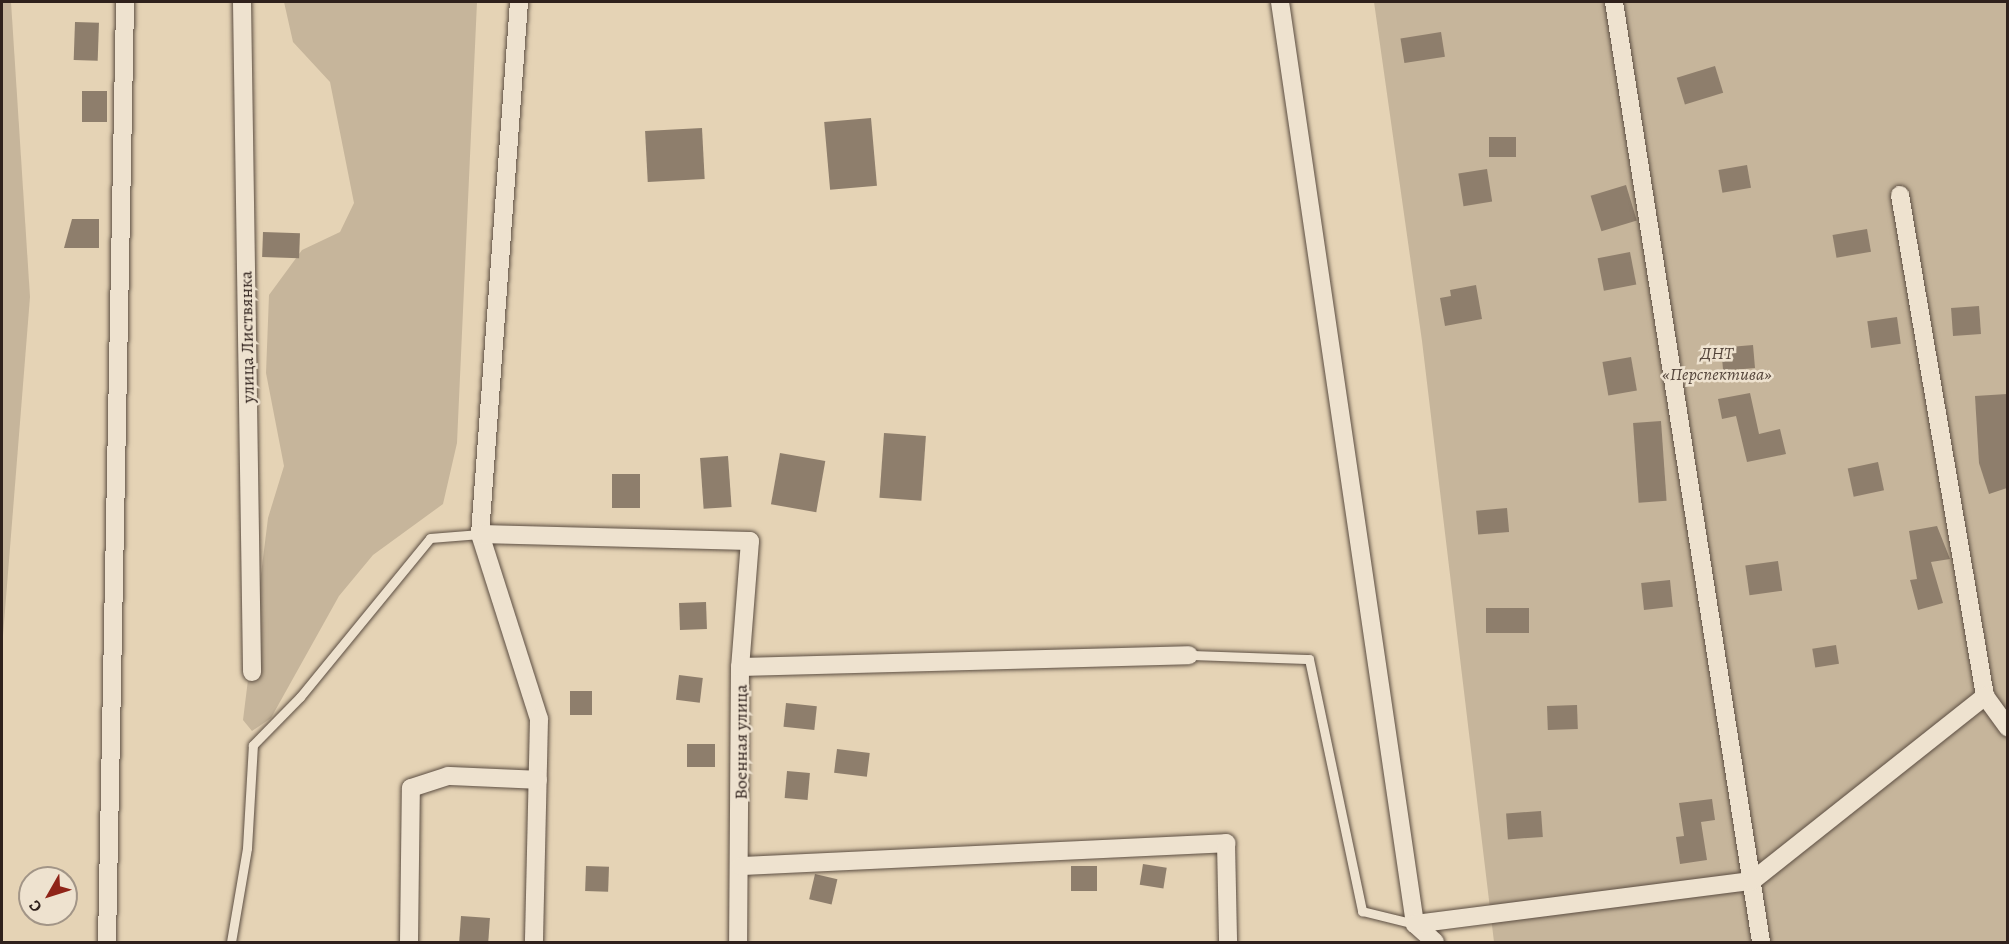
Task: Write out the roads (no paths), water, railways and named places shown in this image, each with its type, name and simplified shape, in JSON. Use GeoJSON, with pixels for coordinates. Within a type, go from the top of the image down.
{"type":"FeatureCollection","features":[{"type":"Feature","properties":{"kind":"street"},"geometry":{"type":"LineString","coordinates":[[106,942],[125,2]]}},
{"type":"Feature","properties":{"kind":"street","name":"улица Листвянка"},"geometry":{"type":"LineString","coordinates":[[242,2],[252,672]]}},
{"type":"Feature","properties":{"kind":"street"},"geometry":{"type":"LineString","coordinates":[[519,2],[480,534],[539,719],[534,942]]}},
{"type":"Feature","properties":{"kind":"street"},"geometry":{"type":"LineString","coordinates":[[1280,2],[1415,924],[1435,942]]}},
{"type":"Feature","properties":{"kind":"street"},"geometry":{"type":"LineString","coordinates":[[1614,2],[1761,942]]}},
{"type":"Feature","properties":{"kind":"street"},"geometry":{"type":"LineString","coordinates":[[1900,195],[1985,696],[2007,728]]}},
{"type":"Feature","properties":{"kind":"street","name":"Военная улица"},"geometry":{"type":"LineString","coordinates":[[480,534],[750,541],[740,668],[741,866],[738,942]]}},
{"type":"Feature","properties":{"kind":"street"},"geometry":{"type":"LineString","coordinates":[[740,668],[1189,655]]}},
{"type":"Feature","properties":{"kind":"street"},"geometry":{"type":"LineString","coordinates":[[1415,924],[1752,881],[1985,696]]}},
{"type":"Feature","properties":{"kind":"street"},"geometry":{"type":"LineString","coordinates":[[409,942],[411,788],[448,776],[538,780]]}},
{"type":"Feature","properties":{"kind":"street"},"geometry":{"type":"LineString","coordinates":[[741,866],[1226,843],[1228,942]]}},
{"type":"Feature","properties":{"kind":"lane"},"geometry":{"type":"LineString","coordinates":[[231,942],[247,848],[253,745],[300,697],[430,538],[480,534]]}},
{"type":"Feature","properties":{"kind":"lane"},"geometry":{"type":"LineString","coordinates":[[1189,655],[1309,659],[1362,911],[1415,924]]}},
{"type":"Feature","properties":{"kind":"park label","name":"ДНТ «Перспектива»"},"geometry":{"type":"Point","coordinates":[1717,364]}}]}
